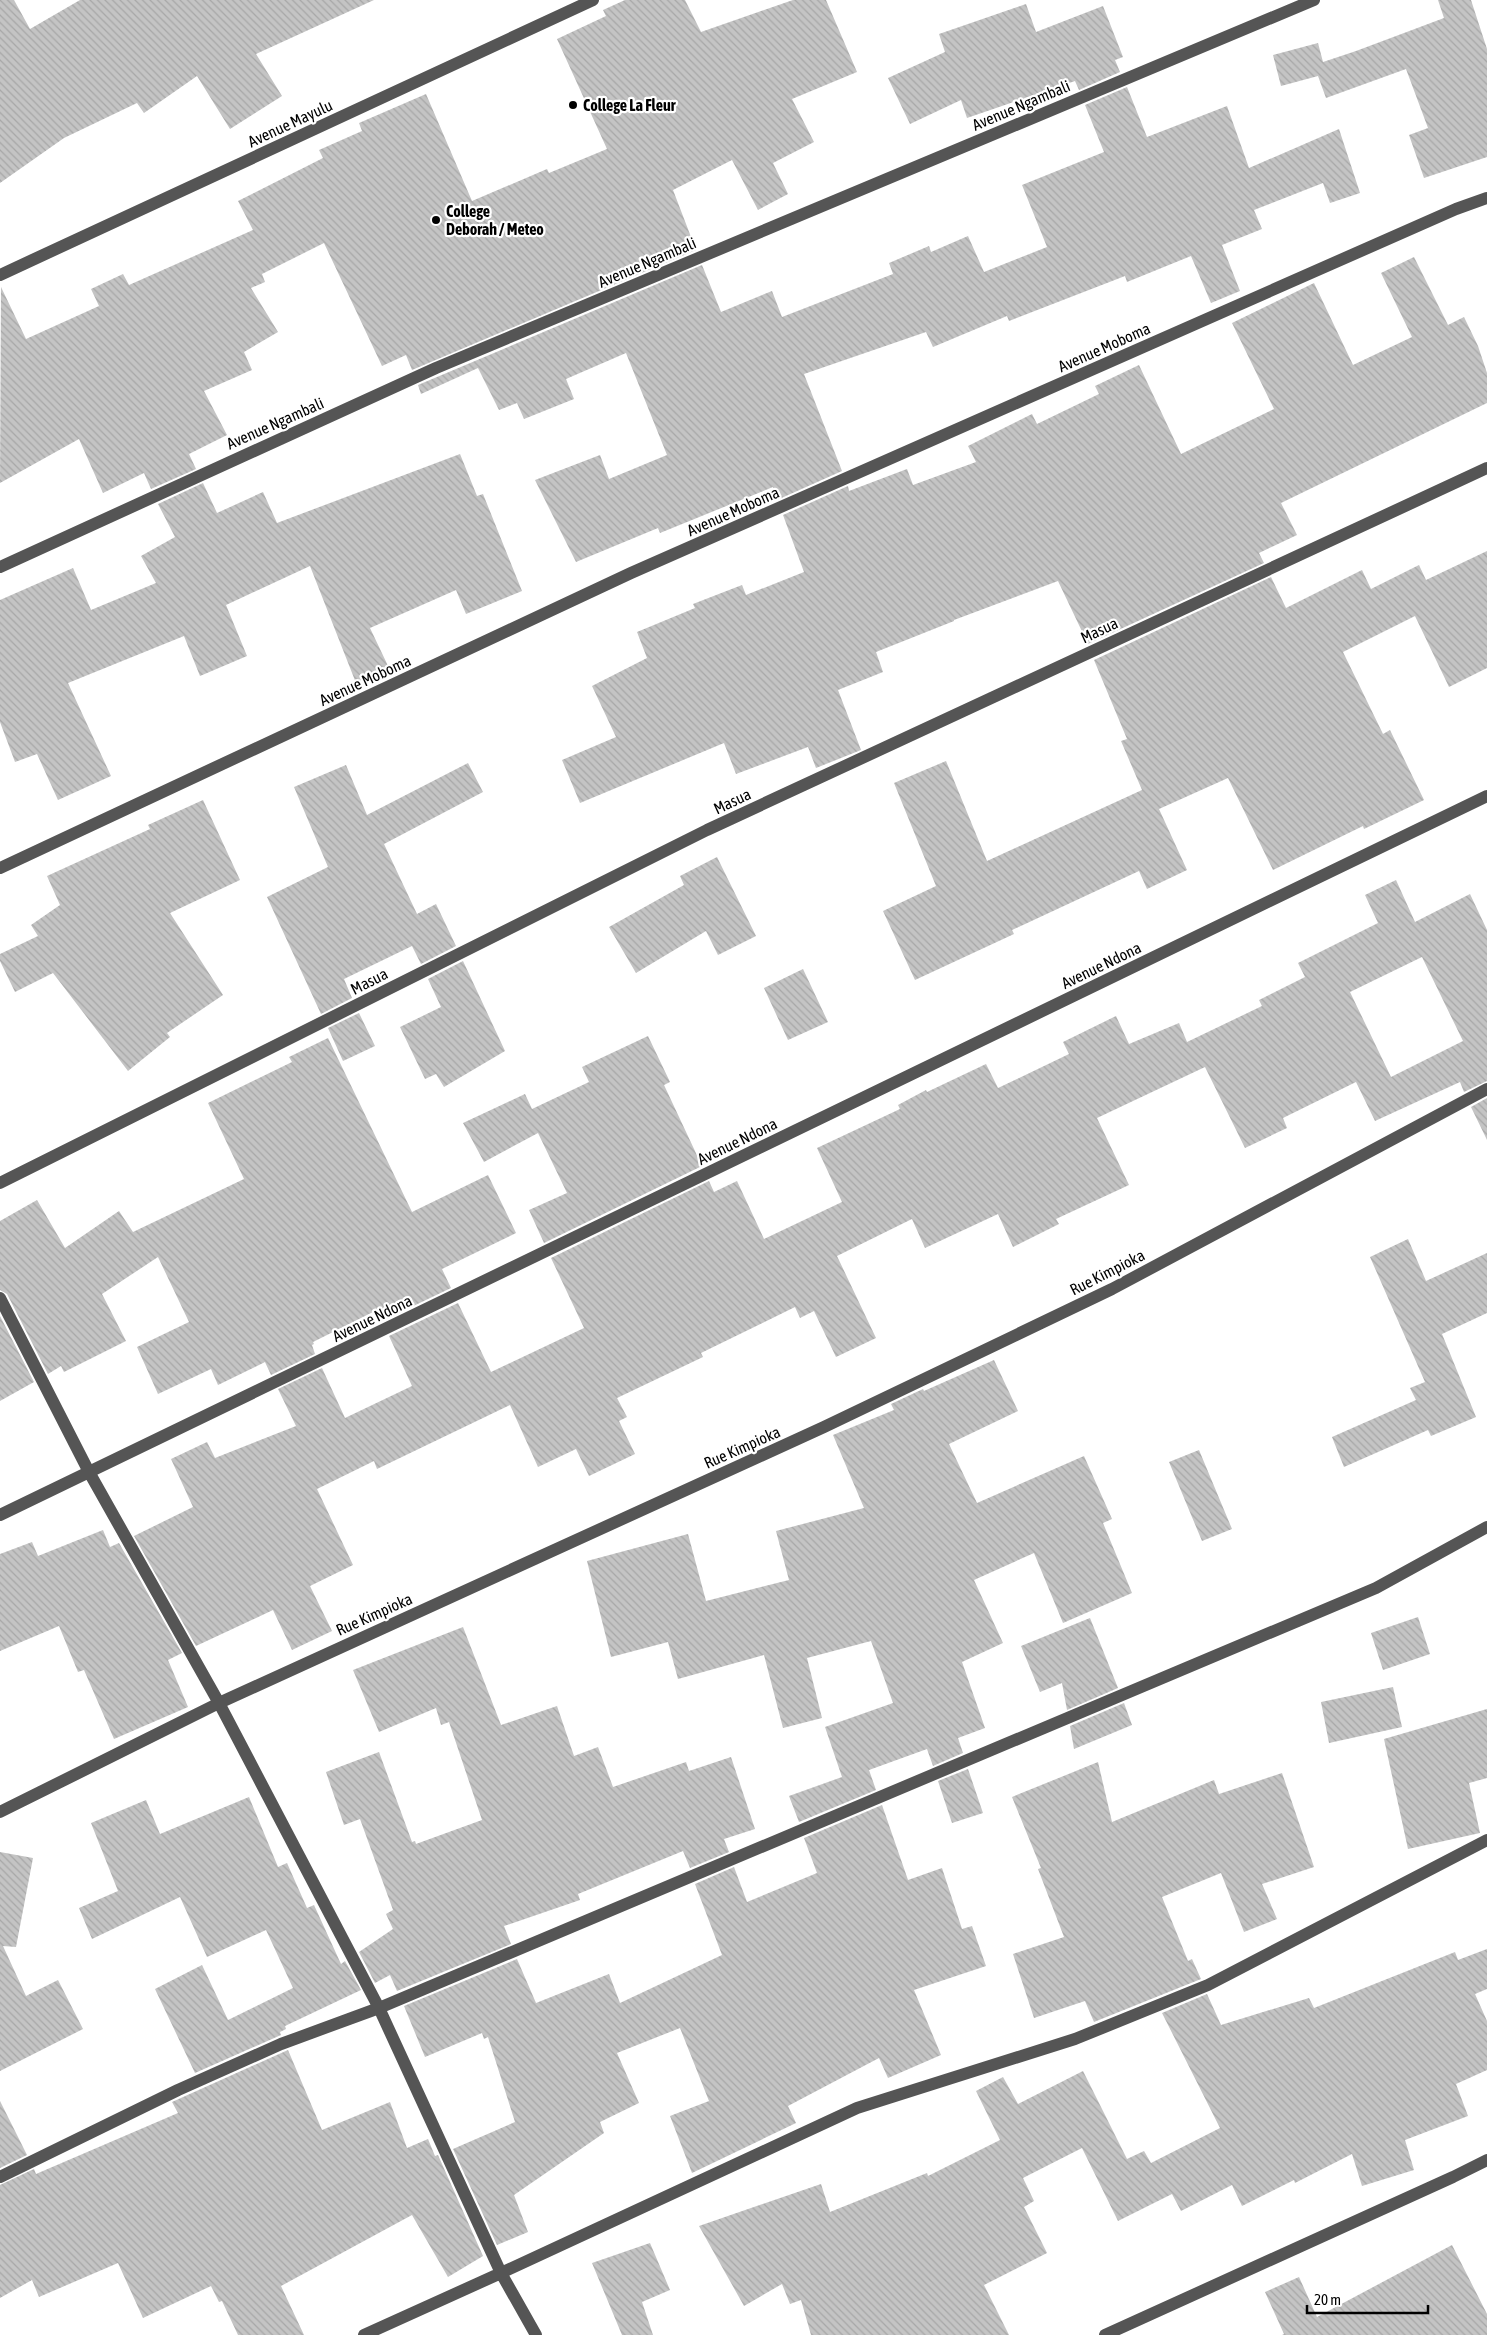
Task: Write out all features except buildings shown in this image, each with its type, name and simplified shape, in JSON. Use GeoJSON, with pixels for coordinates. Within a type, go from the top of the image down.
{"type":"FeatureCollection","features":[{"type":"Feature","properties":{"kind":"street","name":"Avenue Mayulu"},"geometry":{"type":"LineString","coordinates":[[0,275],[593,0]]}},
{"type":"Feature","properties":{"kind":"street","name":"Avenue Ngambali"},"geometry":{"type":"LineString","coordinates":[[0,567],[436,368],[1314,0]]}},
{"type":"Feature","properties":{"kind":"street","name":"Avenue Moboma"},"geometry":{"type":"LineString","coordinates":[[0,868],[631,573],[1487,198]]}},
{"type":"Feature","properties":{"kind":"street","name":"Masua"},"geometry":{"type":"LineString","coordinates":[[0,1183],[708,830],[1487,468]]}},
{"type":"Feature","properties":{"kind":"street","name":"Avenue Ndona"},"geometry":{"type":"LineString","coordinates":[[0,1515],[1487,796]]}},
{"type":"Feature","properties":{"kind":"street","name":"Rue Kimpioka"},"geometry":{"type":"LineString","coordinates":[[0,1812],[219,1703],[824,1427],[1058,1315],[1487,1089]]}},
{"type":"Feature","properties":{"kind":"street"},"geometry":{"type":"LineString","coordinates":[[0,1298],[90,1472],[219,1703],[379,2008],[501,2274],[536,2335]]}},
{"type":"Feature","properties":{"kind":"street"},"geometry":{"type":"LineString","coordinates":[[0,2178],[204,2079],[281,2044],[379,2008],[1376,1588],[1487,1527]]}},
{"type":"Feature","properties":{"kind":"street"},"geometry":{"type":"LineString","coordinates":[[364,2335],[501,2274],[857,2108],[1075,2039],[1208,1985],[1487,1840]]}},
{"type":"Feature","properties":{"kind":"street"},"geometry":{"type":"LineString","coordinates":[[1105,2335],[1487,2160]]}},
{"type":"Feature","properties":{"kind":"place","name":"College La Fleur"},"geometry":{"type":"Point","coordinates":[573,105]}},
{"type":"Feature","properties":{"kind":"place","name":"College Deborah / Meteo"},"geometry":{"type":"Point","coordinates":[436,220]}}]}
